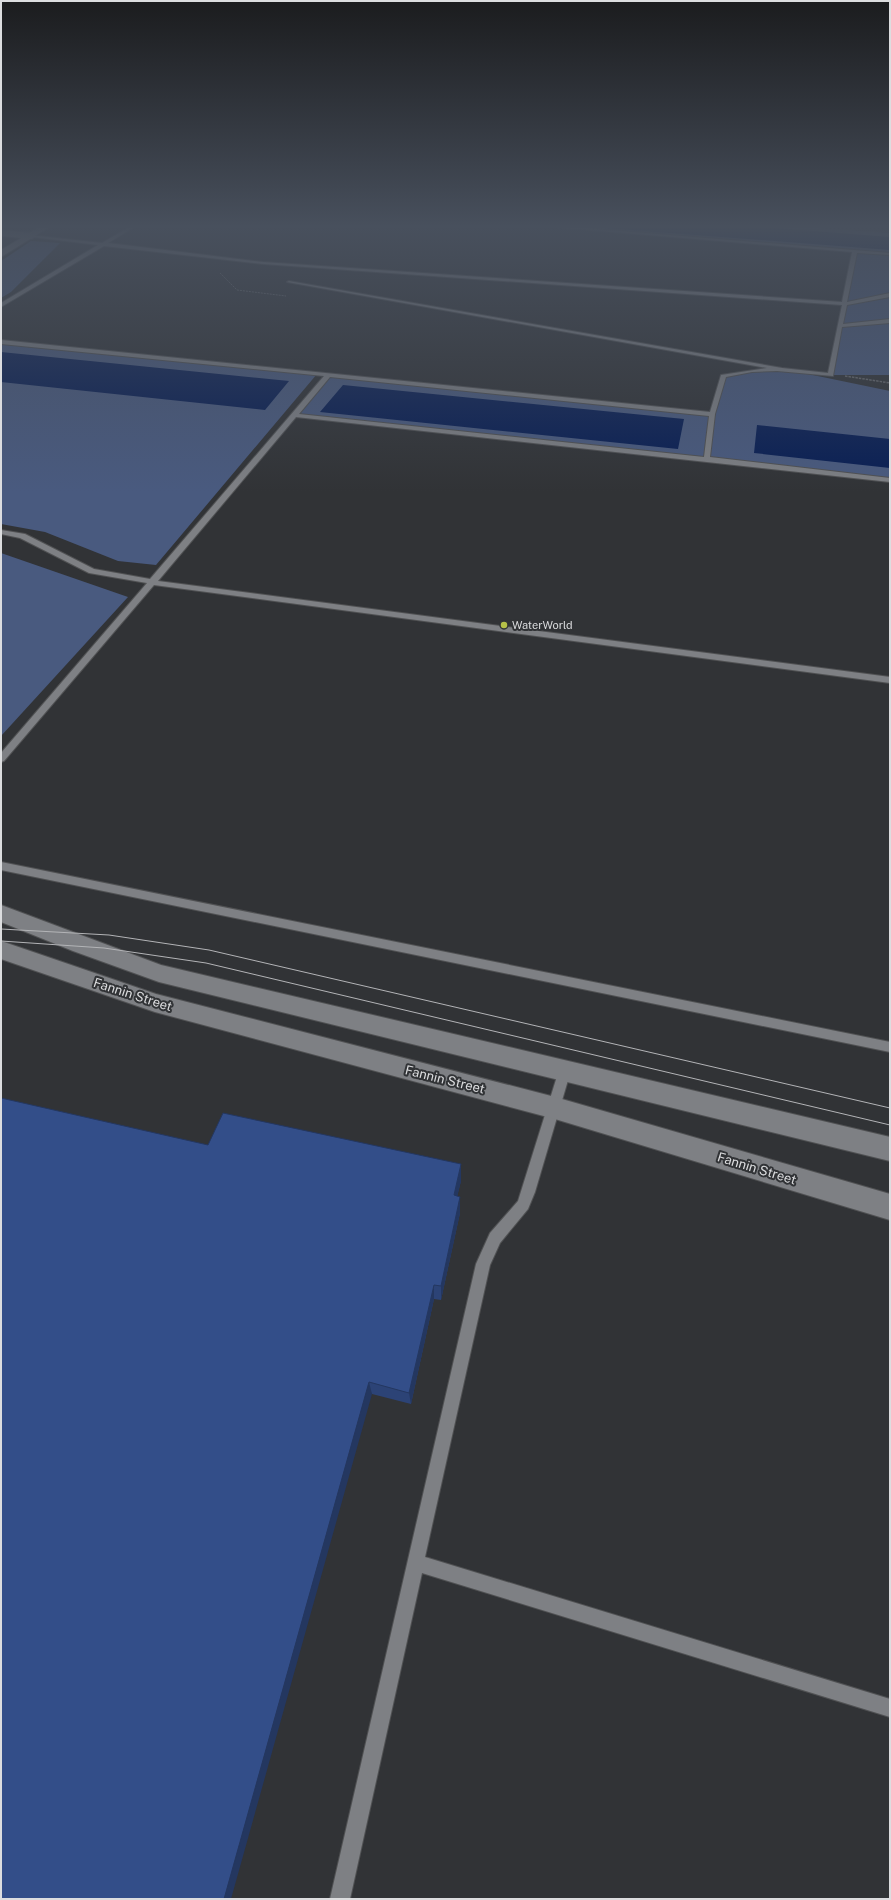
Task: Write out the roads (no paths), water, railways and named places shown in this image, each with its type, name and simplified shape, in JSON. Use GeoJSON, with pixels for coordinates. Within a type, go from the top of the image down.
{"type":"FeatureCollection","features":[{"type":"Feature","properties":{"kind":"main road"},"geometry":{"type":"LineString","coordinates":[[1,913],[159,973],[890,1149]]}},
{"type":"Feature","properties":{"kind":"main road","name":"Fannin Street"},"geometry":{"type":"LineString","coordinates":[[1,950],[155,1003],[230,1024],[555,1108],[890,1207]]}},
{"type":"Feature","properties":{"kind":"lane"},"geometry":{"type":"LineString","coordinates":[[476,315],[779,368],[831,375],[843,315]]}},
{"type":"Feature","properties":{"kind":"lane"},"geometry":{"type":"LineString","coordinates":[[840,326],[890,321]]}},
{"type":"Feature","properties":{"kind":"lane"},"geometry":{"type":"LineString","coordinates":[[1,342],[712,414]]}},
{"type":"Feature","properties":{"kind":"lane"},"geometry":{"type":"LineString","coordinates":[[707,459],[712,414],[723,376],[747,370],[779,368]]}},
{"type":"Feature","properties":{"kind":"lane"},"geometry":{"type":"LineString","coordinates":[[1,759],[328,376]]}},
{"type":"Feature","properties":{"kind":"lane"},"geometry":{"type":"LineString","coordinates":[[294,416],[707,459],[890,480]]}},
{"type":"Feature","properties":{"kind":"lane"},"geometry":{"type":"LineString","coordinates":[[1,532],[22,536],[92,571],[153,582],[890,680]]}},
{"type":"Feature","properties":{"kind":"lane"},"geometry":{"type":"LineString","coordinates":[[1,866],[890,1047]]}},
{"type":"Feature","properties":{"kind":"lane"},"geometry":{"type":"LineString","coordinates":[[340,1899],[417,1563],[483,1264],[495,1238],[523,1205],[555,1108],[565,1070]]}},
{"type":"Feature","properties":{"kind":"lane"},"geometry":{"type":"LineString","coordinates":[[417,1563],[890,1708]]}},
{"type":"Feature","properties":{"kind":"tram line"},"geometry":{"type":"LineString","coordinates":[[1,929],[109,935],[209,950],[890,1108]]}},
{"type":"Feature","properties":{"kind":"tram line"},"geometry":{"type":"LineString","coordinates":[[1,941],[104,948],[206,963],[890,1125]]}},
{"type":"Feature","properties":{"kind":"place","name":"WaterWorld"},"geometry":{"type":"Point","coordinates":[504,625]}}]}
